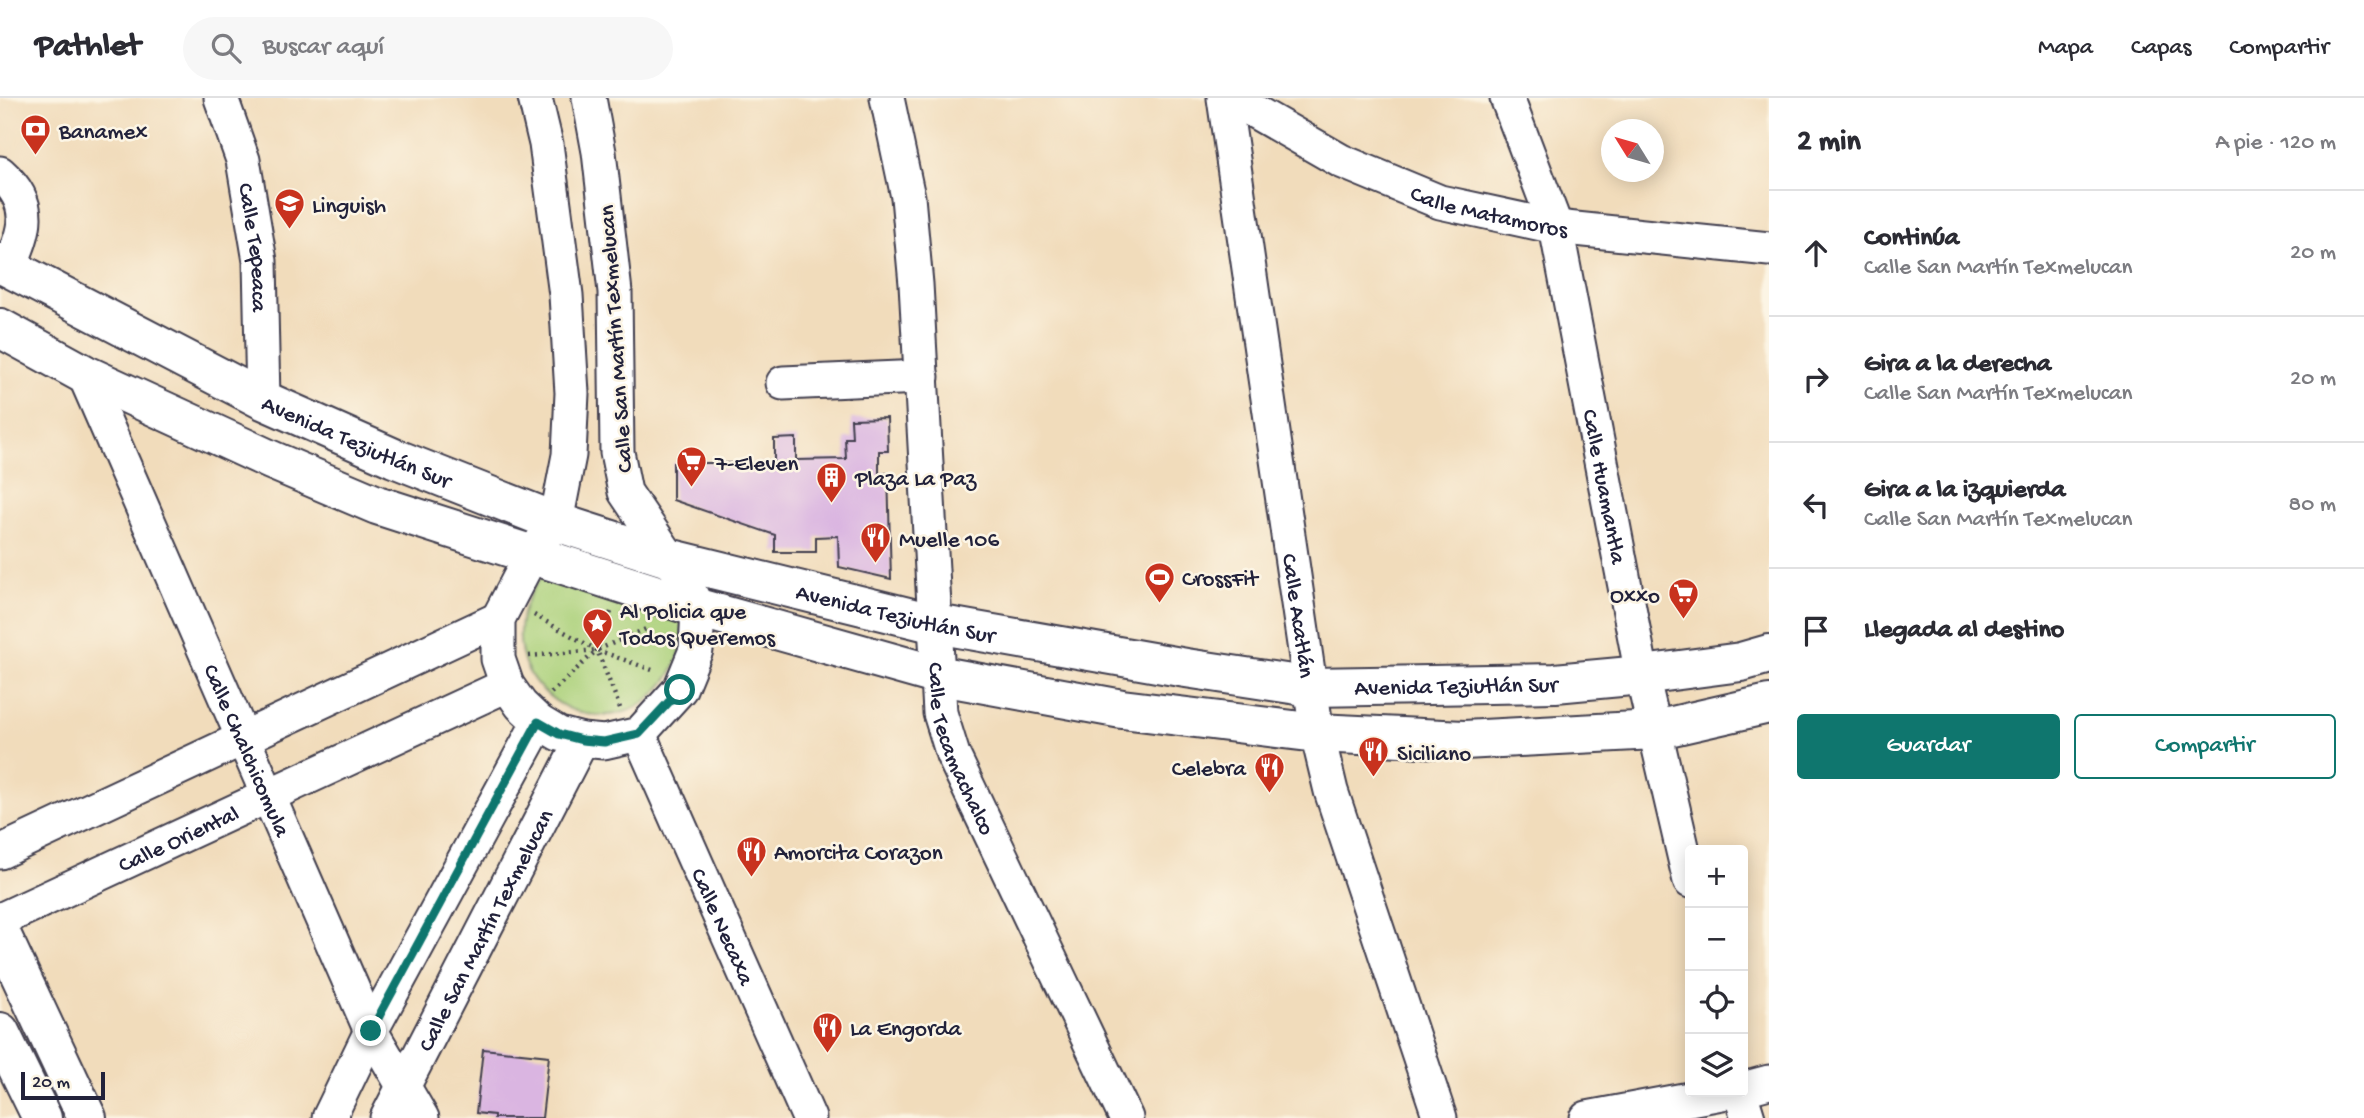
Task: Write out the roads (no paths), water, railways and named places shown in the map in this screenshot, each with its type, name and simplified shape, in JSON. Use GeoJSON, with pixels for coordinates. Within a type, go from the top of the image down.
{"type":"FeatureCollection","features":[{"type":"Feature","properties":{"kind":"main road","name":"Avenida Teziutlán Sur"},"geometry":{"type":"LineString","coordinates":[[5,266],[263,400],[394,458],[556,522],[668,558],[936,624],[1311,687],[1555,683],[1741,662],[1769,654]]}},
{"type":"Feature","properties":{"kind":"main road","name":"Avenida Teziutlán Sur"},"geometry":{"type":"LineString","coordinates":[[0,328],[84,374],[271,460],[377,505],[698,608],[936,675],[1122,709],[1317,733],[1464,740],[1655,730],[1769,704]]}},
{"type":"Feature","properties":{"kind":"main road"},"geometry":{"type":"LineString","coordinates":[[0,932],[87,1118]]}},
{"type":"Feature","properties":{"kind":"main road"},"geometry":{"type":"LineString","coordinates":[[0,1032],[42,1118]]}},
{"type":"Feature","properties":{"kind":"street","name":"Calle Tepeaca"},"geometry":{"type":"LineString","coordinates":[[221,98],[243,160],[260,261],[263,400]]}},
{"type":"Feature","properties":{"kind":"street","name":"Calle San Martín Texmelucan"},"geometry":{"type":"LineString","coordinates":[[535,98],[545,144],[566,295],[572,393],[569,454],[556,522],[530,556],[498,659],[515,671],[521,705],[548,712],[559,734],[604,742],[626,724]]}},
{"type":"Feature","properties":{"kind":"street","name":"Calle San Martín Texmelucan"},"geometry":{"type":"LineString","coordinates":[[589,98],[599,152],[615,292],[617,452],[625,492],[698,608]]}},
{"type":"Feature","properties":{"kind":"street","name":"Calle Tecamachalco"},"geometry":{"type":"LineString","coordinates":[[887,98],[908,197],[922,377],[940,713],[953,755],[1126,1118]]}},
{"type":"Feature","properties":{"kind":"street","name":"Calle Acatlán"},"geometry":{"type":"LineString","coordinates":[[1224,98],[1317,733],[1331,791],[1440,1118]]}},
{"type":"Feature","properties":{"kind":"street","name":"Calle Matamoros"},"geometry":{"type":"LineString","coordinates":[[1231,98],[1341,161],[1440,202],[1556,227],[1769,249]]}},
{"type":"Feature","properties":{"kind":"street","name":"Calle Huamantla"},"geometry":{"type":"LineString","coordinates":[[1507,98],[1556,227],[1642,675],[1685,859]]}},
{"type":"Feature","properties":{"kind":"street"},"geometry":{"type":"LineString","coordinates":[[0,173],[20,197],[26,216],[24,230],[5,266]]}},
{"type":"Feature","properties":{"kind":"street"},"geometry":{"type":"LineString","coordinates":[[566,295],[615,292]]}},
{"type":"Feature","properties":{"kind":"street","name":"Calle Chalchicomula"},"geometry":{"type":"LineString","coordinates":[[84,374],[371,1031],[422,1118]]}},
{"type":"Feature","properties":{"kind":"street"},"geometry":{"type":"LineString","coordinates":[[783,383],[922,377]]}},
{"type":"Feature","properties":{"kind":"street"},"geometry":{"type":"LineString","coordinates":[[626,724],[680,690],[696,650],[698,608]]}},
{"type":"Feature","properties":{"kind":"street"},"geometry":{"type":"LineString","coordinates":[[0,852],[510,614]]}},
{"type":"Feature","properties":{"kind":"street","name":"Calle Oriental"},"geometry":{"type":"LineString","coordinates":[[0,920],[270,796],[515,671]]}},
{"type":"Feature","properties":{"kind":"street"},"geometry":{"type":"LineString","coordinates":[[329,1118],[371,1031],[548,712]]}},
{"type":"Feature","properties":{"kind":"street","name":"Calle Necaxa"},"geometry":{"type":"LineString","coordinates":[[626,724],[809,1118]]}},
{"type":"Feature","properties":{"kind":"street","name":"Calle San Martín Texmelucan"},"geometry":{"type":"LineString","coordinates":[[387,1118],[582,740]]}},
{"type":"Feature","properties":{"kind":"street"},"geometry":{"type":"LineString","coordinates":[[1748,1088],[1769,1082]]}},
{"type":"Feature","properties":{"kind":"street"},"geometry":{"type":"LineString","coordinates":[[1587,1118],[1700,1097]]}},
{"type":"Feature","properties":{"kind":"street"},"geometry":{"type":"LineString","coordinates":[[1743,1097],[1748,1118]]}},
{"type":"Feature","properties":{"kind":"place","name":"Banamex"},"geometry":{"type":"Point","coordinates":[36,157]}},
{"type":"Feature","properties":{"kind":"place","name":"Linguish"},"geometry":{"type":"Point","coordinates":[289,231]}},
{"type":"Feature","properties":{"kind":"place","name":"7-Eleven"},"geometry":{"type":"Point","coordinates":[692,489]}},
{"type":"Feature","properties":{"kind":"place","name":"Plaza La Paz"},"geometry":{"type":"Point","coordinates":[832,504]}},
{"type":"Feature","properties":{"kind":"place","name":"Muelle 106"},"geometry":{"type":"Point","coordinates":[876,565]}},
{"type":"Feature","properties":{"kind":"place","name":"CrossFit"},"geometry":{"type":"Point","coordinates":[1159,604]}},
{"type":"Feature","properties":{"kind":"place","name":"Oxxo"},"geometry":{"type":"Point","coordinates":[1683,621]}},
{"type":"Feature","properties":{"kind":"place","name":"Al Policia que Todos Queremos"},"geometry":{"type":"Point","coordinates":[597,650]}},
{"type":"Feature","properties":{"kind":"place","name":"Siciliano"},"geometry":{"type":"Point","coordinates":[1374,779]}},
{"type":"Feature","properties":{"kind":"place","name":"Celebra"},"geometry":{"type":"Point","coordinates":[1269,794]}},
{"type":"Feature","properties":{"kind":"place","name":"Amorcita Corazon"},"geometry":{"type":"Point","coordinates":[751,878]}},
{"type":"Feature","properties":{"kind":"place","name":"La Engorda"},"geometry":{"type":"Point","coordinates":[827,1054]}}]}
